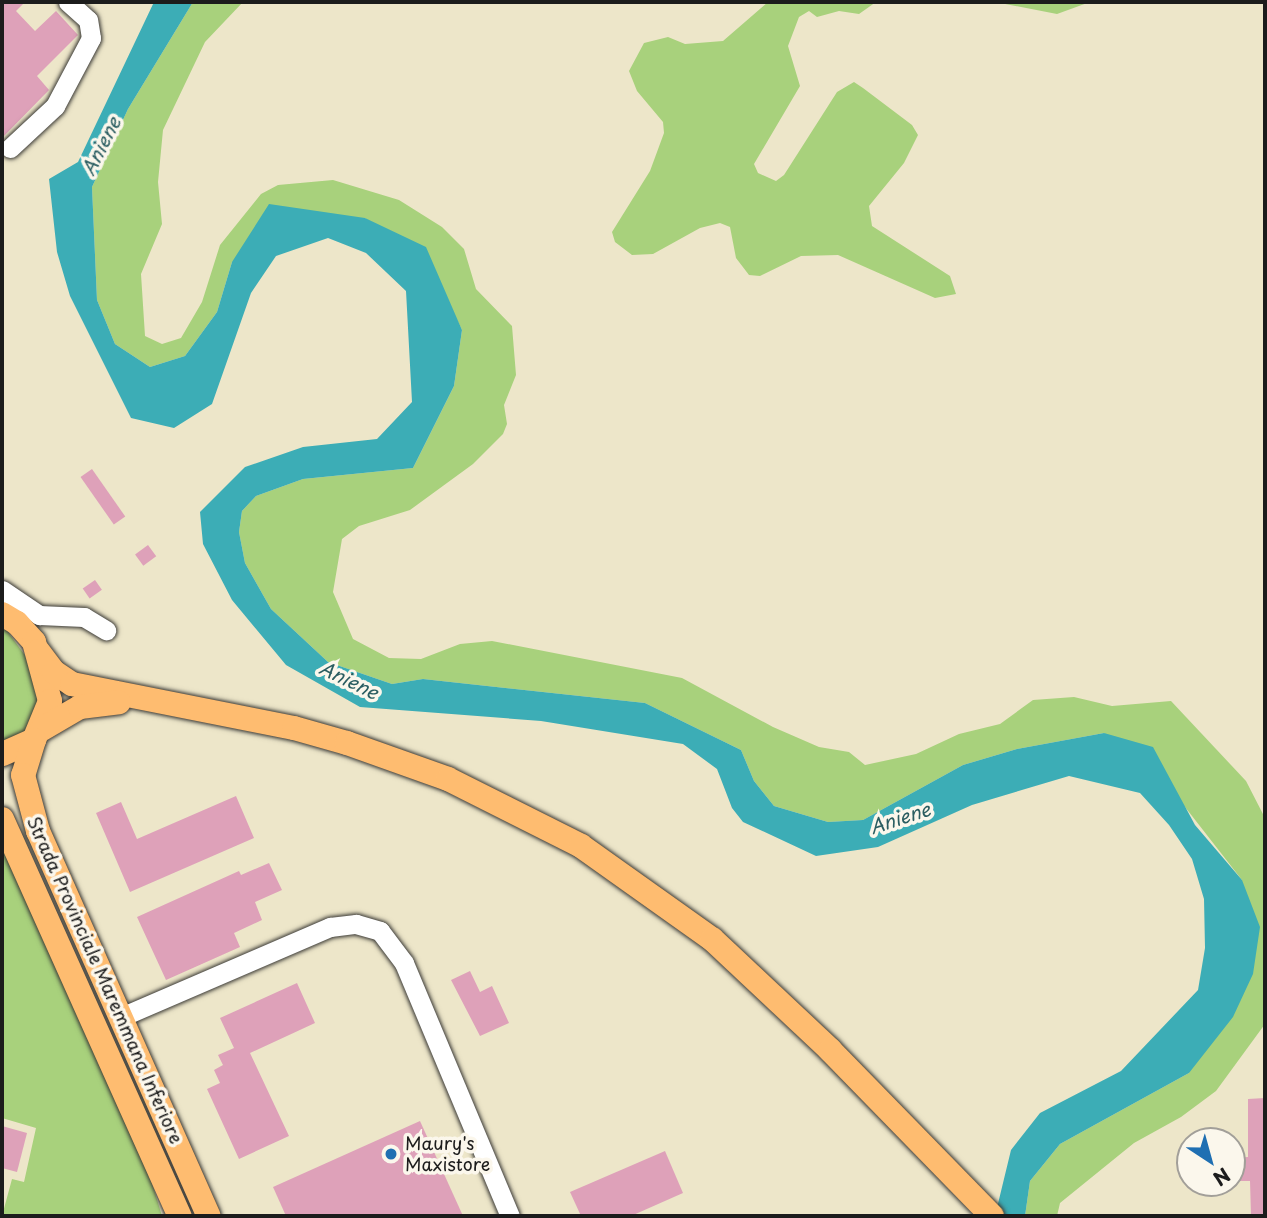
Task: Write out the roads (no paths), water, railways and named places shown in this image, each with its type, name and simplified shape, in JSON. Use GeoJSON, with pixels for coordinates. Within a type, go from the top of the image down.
{"type":"FeatureCollection","features":[{"type":"Feature","properties":{"kind":"main road"},"geometry":{"type":"LineString","coordinates":[[2,614],[23,628],[54,672],[72,684],[142,701],[294,728],[422,770],[526,814],[581,846],[683,916],[830,1050],[992,1216]]}},
{"type":"Feature","properties":{"kind":"main road","name":"Strada Provinciale Maremmana Inferiore"},"geometry":{"type":"LineString","coordinates":[[38,651],[50,701],[23,775],[27,801],[209,1216]]}},
{"type":"Feature","properties":{"kind":"main road"},"geometry":{"type":"LineString","coordinates":[[2,754],[80,707],[142,701]]}},
{"type":"Feature","properties":{"kind":"main road","name":"Strada Provinciale Maremmana Inferiore"},"geometry":{"type":"LineString","coordinates":[[2,819],[180,1216]]}},
{"type":"Feature","properties":{"kind":"street"},"geometry":{"type":"LineString","coordinates":[[10,148],[55,106],[91,38],[88,20],[68,2]]}},
{"type":"Feature","properties":{"kind":"street"},"geometry":{"type":"LineString","coordinates":[[2,590],[39,615],[84,617],[106,630]]}},
{"type":"Feature","properties":{"kind":"street"},"geometry":{"type":"LineString","coordinates":[[121,1017],[330,927],[356,924],[380,931],[404,963],[510,1216]]}},
{"type":"Feature","properties":{"kind":"water","name":"Aniene"},"geometry":{"type":"Polygon","coordinates":[[[154,2],[193,2],[128,109],[92,187],[97,300],[115,344],[150,367],[185,356],[217,312],[232,262],[269,204],[365,218],[426,247],[462,330],[454,386],[413,468],[303,479],[256,496],[242,511],[239,532],[245,563],[271,609],[328,662],[392,684],[423,679],[645,703],[741,750],[754,781],[774,806],[828,822],[863,820],[963,765],[1017,749],[1104,733],[1153,747],[1195,825],[1242,880],[1260,927],[1253,974],[1233,1017],[1189,1073],[1060,1144],[1030,1181],[1025,1216],[995,1216],[1011,1150],[1040,1113],[1121,1071],[1198,990],[1205,948],[1204,899],[1192,859],[1169,825],[1140,793],[1069,776],[972,805],[878,847],[816,856],[743,822],[732,808],[717,769],[683,744],[541,721],[360,707],[286,665],[232,600],[203,544],[200,512],[245,467],[303,447],[377,439],[412,402],[406,291],[366,253],[328,238],[276,256],[251,293],[212,404],[174,428],[131,418],[70,296],[57,252],[49,179],[78,162],[154,2]]]}},
{"type":"Feature","properties":{"kind":"place","name":"Maury's Maxistore"},"geometry":{"type":"Point","coordinates":[391,1154]}}]}
